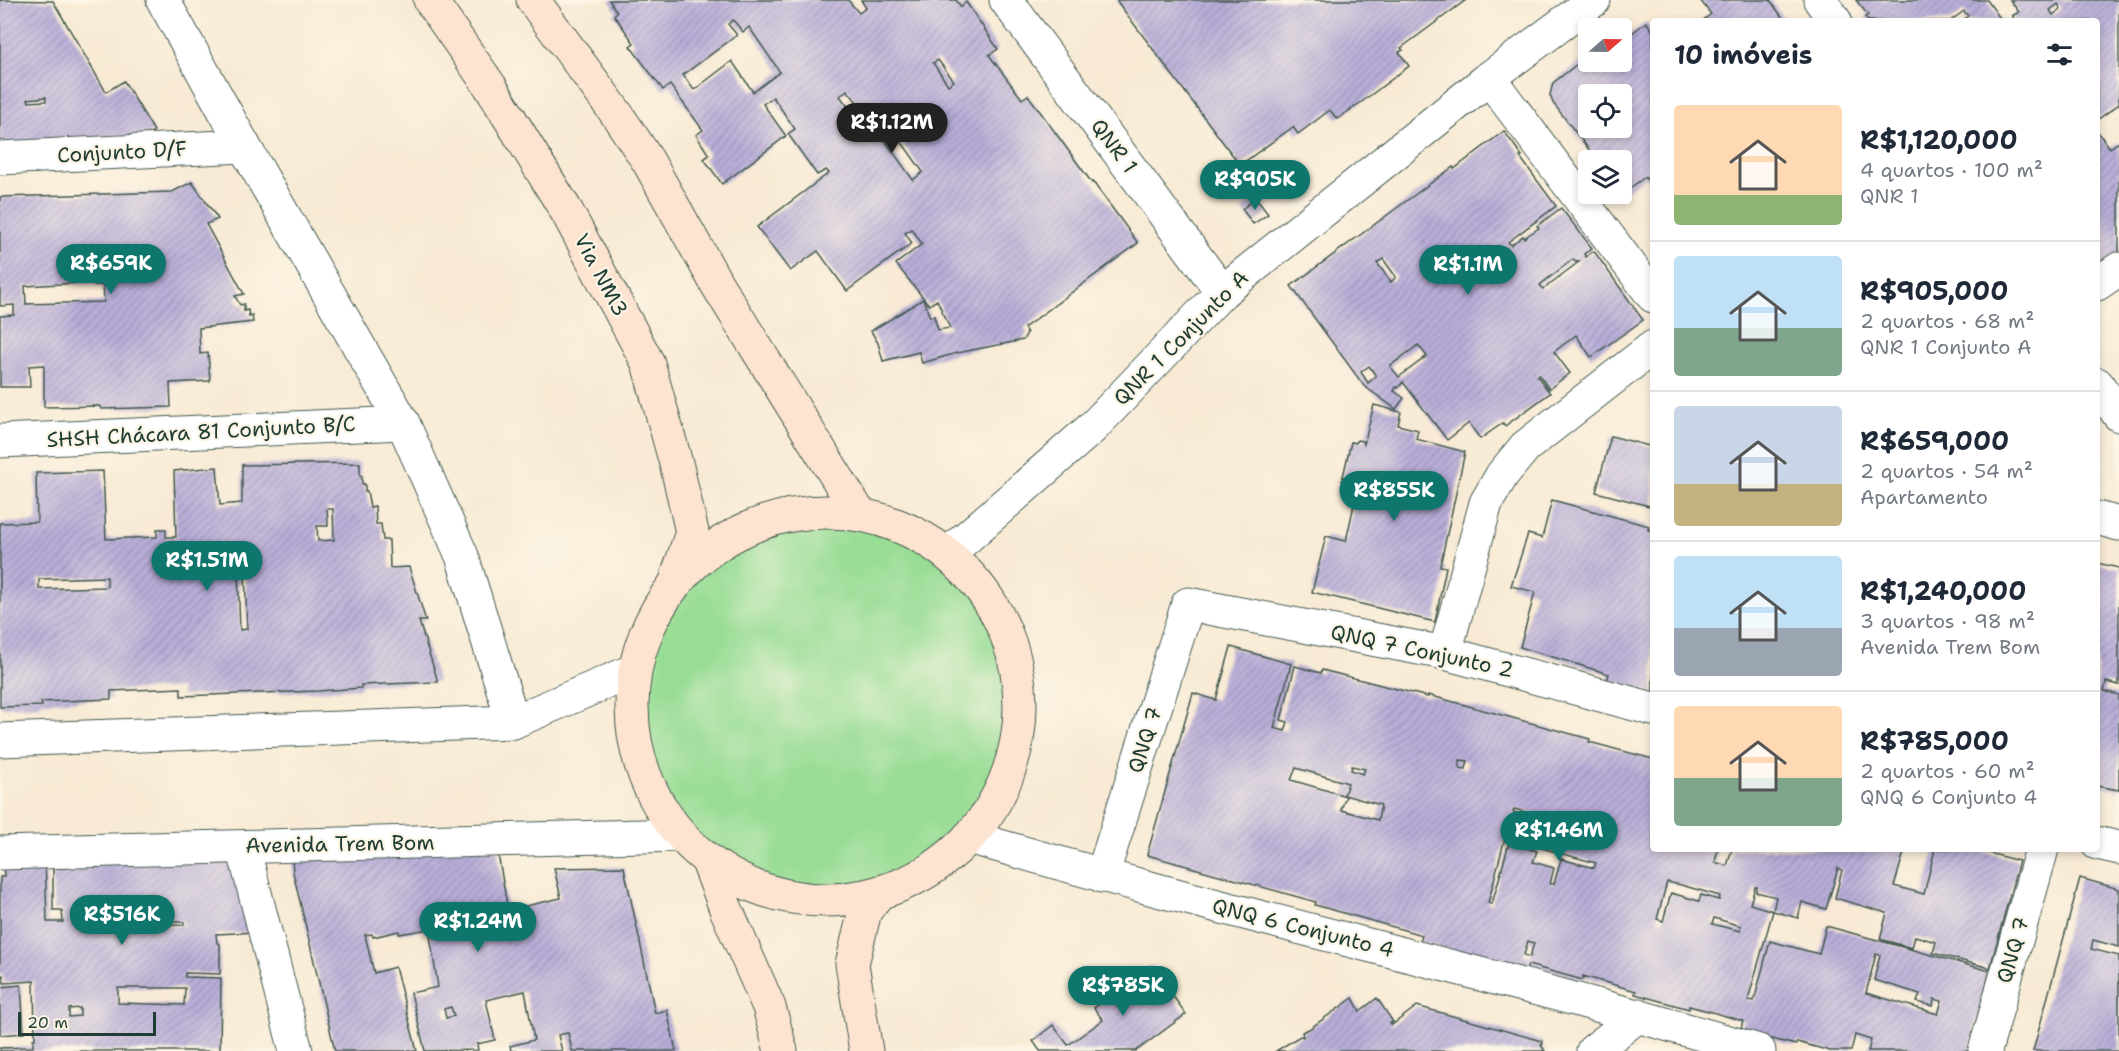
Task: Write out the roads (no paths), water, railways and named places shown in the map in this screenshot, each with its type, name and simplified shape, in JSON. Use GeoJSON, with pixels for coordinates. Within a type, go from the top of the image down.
{"type":"FeatureCollection","features":[{"type":"Feature","properties":{"kind":"main road","name":"Via NM3"},"geometry":{"type":"LineString","coordinates":[[430,0],[490,86],[567,212],[648,363],[677,467],[692,532],[676,580]]}},
{"type":"Feature","properties":{"kind":"main road"},"geometry":{"type":"LineString","coordinates":[[533,0],[616,113],[648,161],[718,286],[859,513]]}},
{"type":"Feature","properties":{"kind":"main road"},"geometry":{"type":"LineString","coordinates":[[846,509],[859,513],[910,528],[965,567],[1004,623],[1021,683],[1018,746],[996,803],[957,852],[905,885],[880,892],[845,901],[783,897],[725,873],[707,859],[680,835],[645,780],[630,714],[639,647],[669,587],[718,541],[815,511],[846,509]]}},
{"type":"Feature","properties":{"kind":"main road"},"geometry":{"type":"LineString","coordinates":[[707,859],[769,1007],[781,1051]]}},
{"type":"Feature","properties":{"kind":"main road"},"geometry":{"type":"LineString","coordinates":[[866,1051],[852,964],[865,911],[880,892]]}},
{"type":"Feature","properties":{"kind":"street"},"geometry":{"type":"LineString","coordinates":[[163,0],[403,423],[462,556],[513,722]]}},
{"type":"Feature","properties":{"kind":"street","name":"QNR 1"},"geometry":{"type":"LineString","coordinates":[[1006,0],[1222,292]]}},
{"type":"Feature","properties":{"kind":"street","name":"QNR 1 Conjunto A"},"geometry":{"type":"LineString","coordinates":[[948,555],[1093,428],[1222,292],[1490,78],[1594,0]]}},
{"type":"Feature","properties":{"kind":"street"},"geometry":{"type":"LineString","coordinates":[[1820,0],[1833,18]]}},
{"type":"Feature","properties":{"kind":"street"},"geometry":{"type":"LineString","coordinates":[[1490,78],[1650,292]]}},
{"type":"Feature","properties":{"kind":"street","name":"Conjunto D/F"},"geometry":{"type":"LineString","coordinates":[[0,158],[244,146]]}},
{"type":"Feature","properties":{"kind":"street"},"geometry":{"type":"LineString","coordinates":[[2100,282],[2119,269]]}},
{"type":"Feature","properties":{"kind":"street"},"geometry":{"type":"LineString","coordinates":[[1445,653],[1486,503],[1502,475],[1525,447],[1650,349]]}},
{"type":"Feature","properties":{"kind":"street"},"geometry":{"type":"LineString","coordinates":[[2100,388],[2119,415]]}},
{"type":"Feature","properties":{"kind":"street","name":"SHSH Chácara 81 Conjunto B/C"},"geometry":{"type":"LineString","coordinates":[[0,441],[403,423]]}},
{"type":"Feature","properties":{"kind":"street"},"geometry":{"type":"LineString","coordinates":[[2100,519],[2119,524]]}},
{"type":"Feature","properties":{"kind":"street","name":"QNQ 7 Conjunto 2"},"geometry":{"type":"LineString","coordinates":[[1188,604],[1445,653],[1650,708]]}},
{"type":"Feature","properties":{"kind":"street","name":"QNQ 7"},"geometry":{"type":"LineString","coordinates":[[1102,876],[1188,604]]}},
{"type":"Feature","properties":{"kind":"street"},"geometry":{"type":"LineString","coordinates":[[0,740],[513,722],[636,670]]}},
{"type":"Feature","properties":{"kind":"street","name":"Avenida Trem Bom"},"geometry":{"type":"LineString","coordinates":[[0,853],[680,835]]}},
{"type":"Feature","properties":{"kind":"street","name":"QNQ 6 Conjunto 4"},"geometry":{"type":"LineString","coordinates":[[969,837],[1102,876],[1639,1015],[1759,1051]]}},
{"type":"Feature","properties":{"kind":"street"},"geometry":{"type":"LineString","coordinates":[[2100,844],[2119,849]]}},
{"type":"Feature","properties":{"kind":"street"},"geometry":{"type":"LineString","coordinates":[[243,847],[296,1051]]}},
{"type":"Feature","properties":{"kind":"street","name":"QNQ 7"},"geometry":{"type":"LineString","coordinates":[[1984,1051],[2041,852]]}},
{"type":"Feature","properties":{"kind":"street"},"geometry":{"type":"LineString","coordinates":[[1593,1051],[1639,1015]]}}]}
